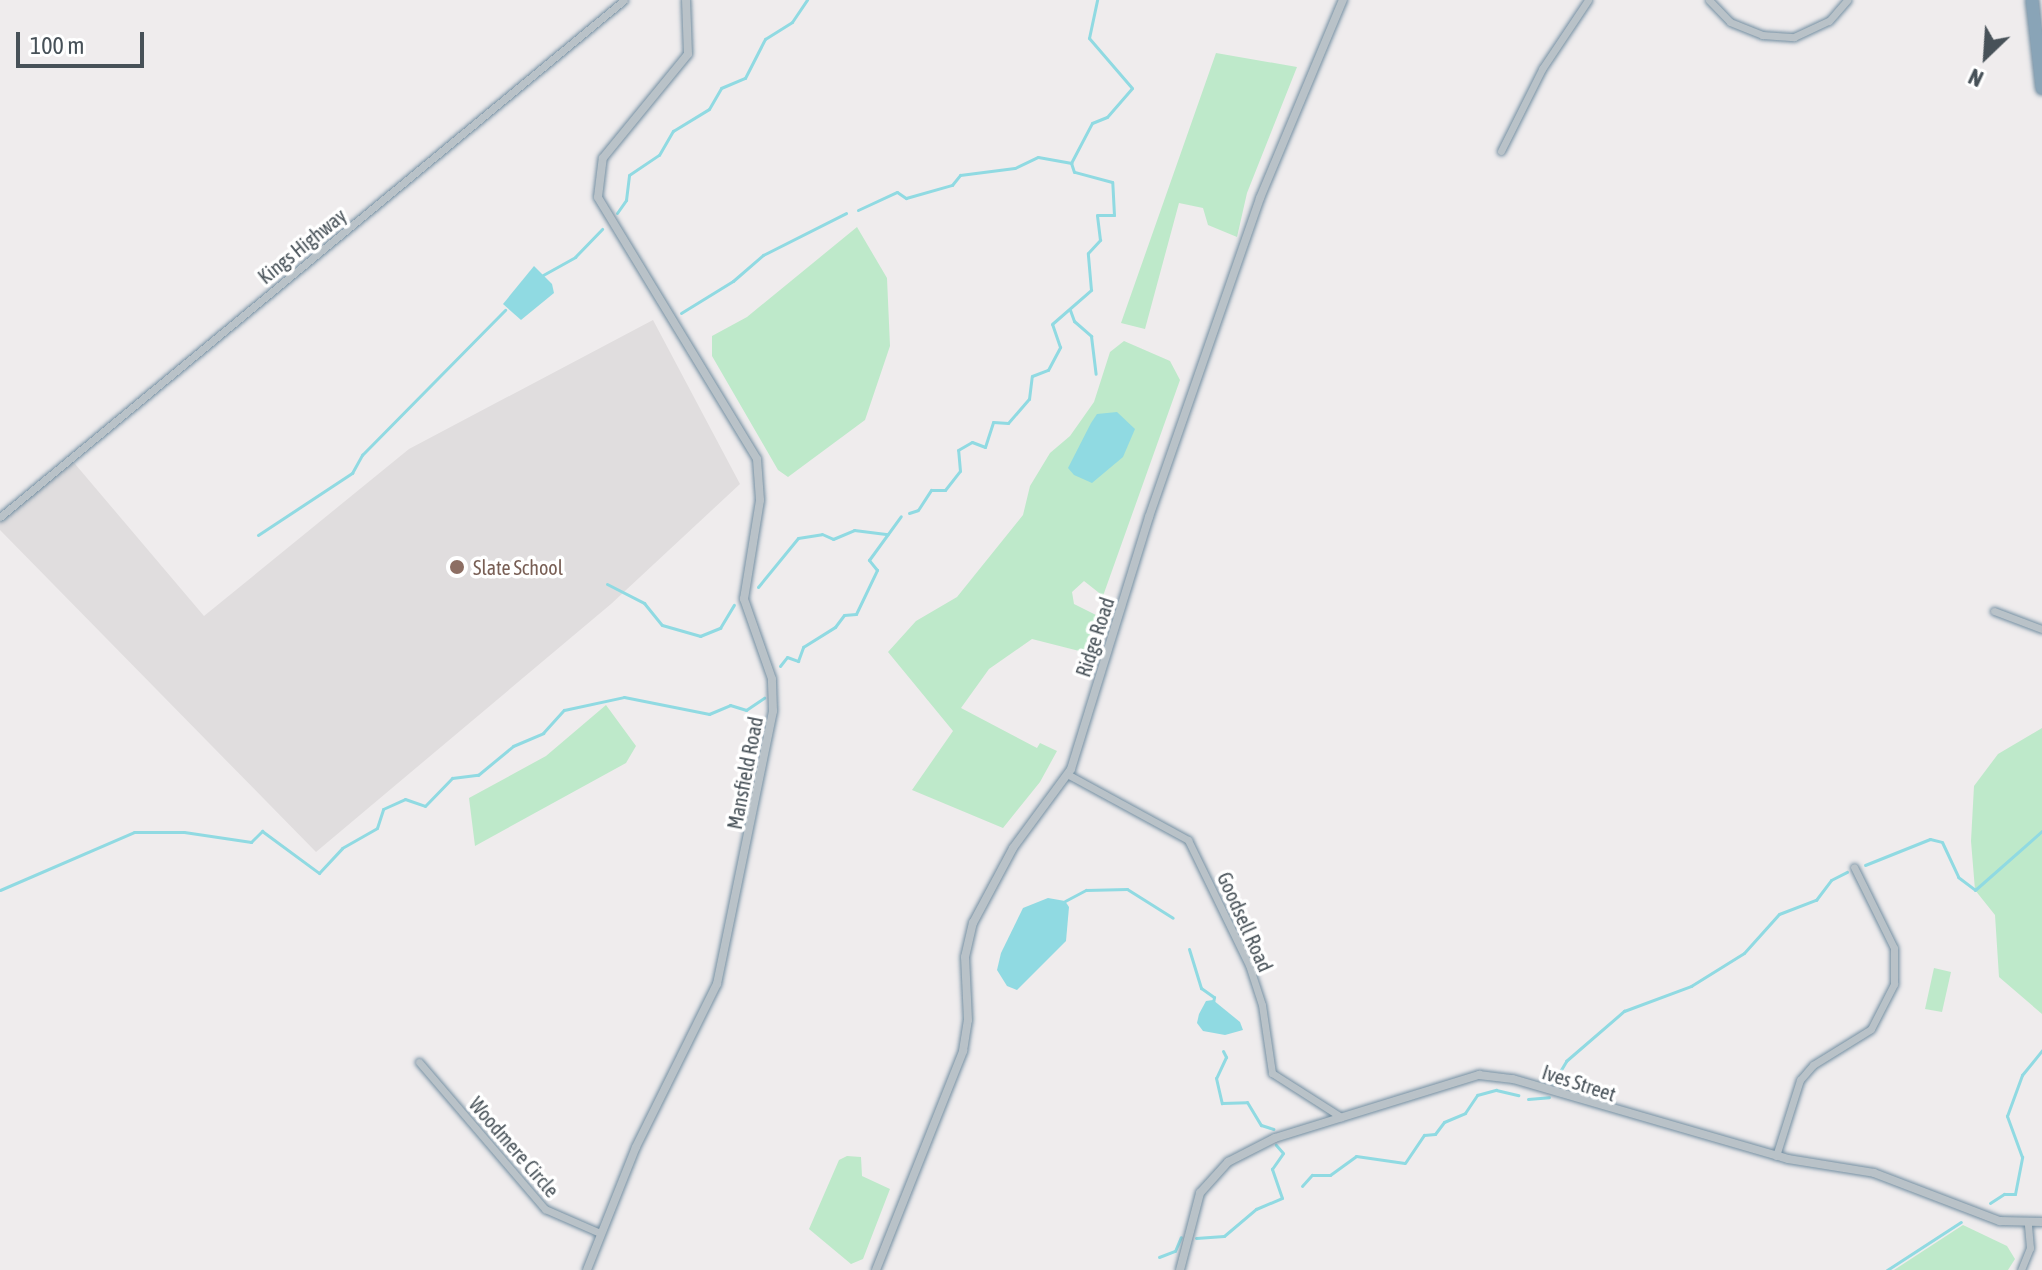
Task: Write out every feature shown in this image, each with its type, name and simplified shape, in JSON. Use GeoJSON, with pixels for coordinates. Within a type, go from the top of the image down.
{"type":"FeatureCollection","features":[{"type":"Feature","properties":{"kind":"highway"},"geometry":{"type":"LineString","coordinates":[[2032,0],[2042,88]]}},
{"type":"Feature","properties":{"kind":"street","name":"Kings Highway"},"geometry":{"type":"LineString","coordinates":[[0,517],[624,0]]}},
{"type":"Feature","properties":{"kind":"street","name":"Mansfield Road"},"geometry":{"type":"LineString","coordinates":[[587,1270],[636,1147],[700,1023],[721,972],[773,711],[772,679],[744,599],[760,500],[757,459],[598,197],[603,158],[688,54],[686,0]]}},
{"type":"Feature","properties":{"kind":"street","name":"Ridge Road"},"geometry":{"type":"LineString","coordinates":[[876,1270],[963,1051],[968,1020],[965,957],[973,923],[1013,848],[1069,775],[1149,517],[1260,198],[1343,0]]}},
{"type":"Feature","properties":{"kind":"street"},"geometry":{"type":"LineString","coordinates":[[1501,151],[1542,69],[1588,0]]}},
{"type":"Feature","properties":{"kind":"street"},"geometry":{"type":"LineString","coordinates":[[1709,0],[1730,22],[1762,35],[1794,37],[1829,21],[1847,0]]}},
{"type":"Feature","properties":{"kind":"street"},"geometry":{"type":"LineString","coordinates":[[1994,611],[2042,629]]}},
{"type":"Feature","properties":{"kind":"street","name":"Goodsell Road"},"geometry":{"type":"LineString","coordinates":[[1069,775],[1188,840],[1257,988],[1272,1073],[1341,1117]]}},
{"type":"Feature","properties":{"kind":"street"},"geometry":{"type":"LineString","coordinates":[[1776,1156],[1800,1080],[1823,1058],[1865,1035],[1890,998],[1894,948],[1854,867]]}},
{"type":"Feature","properties":{"kind":"street","name":"Woodmere Circle"},"geometry":{"type":"LineString","coordinates":[[419,1062],[545,1209],[600,1233]]}},
{"type":"Feature","properties":{"kind":"street","name":"Ives Street"},"geometry":{"type":"LineString","coordinates":[[1180,1270],[1194,1209],[1214,1172],[1258,1145],[1453,1080],[1491,1075],[1776,1156],[1874,1173],[1987,1218],[2042,1222]]}},
{"type":"Feature","properties":{"kind":"street"},"geometry":{"type":"LineString","coordinates":[[2021,1270],[2030,1248],[2028,1223]]}},
{"type":"Feature","properties":{"kind":"shaded area","name":"Slate School"},"geometry":{"type":"Polygon","coordinates":[[[653,320],[740,484],[611,604],[316,852],[0,530],[0,517],[70,458],[204,616],[409,449],[653,320]]]}},
{"type":"Feature","properties":{"kind":"green space"},"geometry":{"type":"Polygon","coordinates":[[[1216,53],[1297,67],[1247,193],[1237,237],[1208,225],[1203,208],[1179,203],[1145,329],[1121,323],[1216,53]]]}},
{"type":"Feature","properties":{"kind":"green space"},"geometry":{"type":"Polygon","coordinates":[[[857,227],[887,278],[890,346],[865,420],[788,477],[778,470],[712,356],[712,336],[747,317],[857,227]]]}},
{"type":"Feature","properties":{"kind":"green space"},"geometry":{"type":"Polygon","coordinates":[[[1124,341],[1170,361],[1180,380],[1103,596],[1084,581],[1072,592],[1074,604],[1102,618],[1091,654],[1032,639],[989,669],[961,708],[1037,748],[1040,743],[1057,751],[1040,782],[1003,828],[912,790],[953,731],[888,652],[916,621],[957,597],[1023,515],[1030,486],[1050,453],[1070,436],[1094,402],[1110,352],[1124,341]]]}},
{"type":"Feature","properties":{"kind":"green space"},"geometry":{"type":"Polygon","coordinates":[[[606,705],[636,746],[626,763],[475,846],[469,798],[546,756],[606,705]]]}},
{"type":"Feature","properties":{"kind":"green space"},"geometry":{"type":"Polygon","coordinates":[[[2042,728],[2042,1014],[1999,977],[1995,915],[1975,890],[1971,841],[1974,786],[1998,754],[2042,728]]]}},
{"type":"Feature","properties":{"kind":"green space"},"geometry":{"type":"Polygon","coordinates":[[[1934,968],[1951,972],[1942,1012],[1925,1009],[1934,968]]]}},
{"type":"Feature","properties":{"kind":"green space"},"geometry":{"type":"Polygon","coordinates":[[[847,1156],[861,1157],[862,1176],[890,1189],[863,1259],[851,1264],[809,1229],[839,1160],[847,1156]]]}},
{"type":"Feature","properties":{"kind":"green space"},"geometry":{"type":"Polygon","coordinates":[[[1963,1225],[2007,1246],[2015,1259],[2008,1270],[1894,1270],[1963,1225]]]}},
{"type":"Feature","properties":{"kind":"water"},"geometry":{"type":"Polygon","coordinates":[[[534,266],[552,284],[554,293],[521,320],[503,304],[534,266]]]}},
{"type":"Feature","properties":{"kind":"water"},"geometry":{"type":"Polygon","coordinates":[[[1117,412],[1135,429],[1123,457],[1092,483],[1074,475],[1068,468],[1097,414],[1117,412]]]}},
{"type":"Feature","properties":{"kind":"water"},"geometry":{"type":"Polygon","coordinates":[[[1048,898],[1065,901],[1069,907],[1066,941],[1017,990],[1007,986],[997,970],[1001,953],[1023,908],[1048,898]]]}},
{"type":"Feature","properties":{"kind":"water"},"geometry":{"type":"Polygon","coordinates":[[[1213,1000],[1240,1022],[1243,1030],[1225,1035],[1203,1031],[1197,1023],[1199,1014],[1206,1001],[1213,1000]]]}},
{"type":"Feature","properties":{"kind":"waterway"},"geometry":{"type":"LineString","coordinates":[[617,213],[626,200],[629,175],[659,155],[673,131],[709,109],[721,88],[745,78],[765,39],[792,22],[807,0]]}},
{"type":"Feature","properties":{"kind":"waterway"},"geometry":{"type":"LineString","coordinates":[[909,513],[918,510],[931,490],[945,490],[960,471],[958,450],[972,442],[985,447],[993,422],[1008,423],[1029,399],[1032,376],[1048,370],[1060,347],[1052,324],[1091,290],[1088,253],[1100,240],[1097,215],[1114,215],[1112,182],[1074,172],[1071,163],[1092,123],[1107,117],[1132,88],[1089,38],[1097,0]]}},
{"type":"Feature","properties":{"kind":"waterway"},"geometry":{"type":"LineString","coordinates":[[858,210],[897,192],[906,198],[952,185],[960,175],[1015,168],[1038,157],[1071,163]]}},
{"type":"Feature","properties":{"kind":"waterway"},"geometry":{"type":"LineString","coordinates":[[681,313],[733,281],[763,255],[846,213]]}},
{"type":"Feature","properties":{"kind":"waterway"},"geometry":{"type":"LineString","coordinates":[[543,275],[575,257],[602,229]]}},
{"type":"Feature","properties":{"kind":"waterway"},"geometry":{"type":"LineString","coordinates":[[258,535],[352,473],[362,455],[505,310]]}},
{"type":"Feature","properties":{"kind":"waterway"},"geometry":{"type":"LineString","coordinates":[[1070,310],[1074,321],[1091,336],[1096,374]]}},
{"type":"Feature","properties":{"kind":"waterway"},"geometry":{"type":"LineString","coordinates":[[780,666],[787,657],[798,661],[803,647],[835,627],[844,615],[856,614],[877,570],[869,560],[901,516]]}},
{"type":"Feature","properties":{"kind":"waterway"},"geometry":{"type":"LineString","coordinates":[[758,587],[798,538],[822,534],[833,539],[854,530],[888,534]]}},
{"type":"Feature","properties":{"kind":"waterway"},"geometry":{"type":"LineString","coordinates":[[607,584],[644,603],[662,625],[700,636],[720,628],[734,605]]}},
{"type":"Feature","properties":{"kind":"waterway"},"geometry":{"type":"LineString","coordinates":[[0,890],[134,832],[184,832],[251,842],[262,831],[319,873],[342,848],[377,828],[383,809],[405,799],[425,806],[452,778],[478,775],[513,746],[543,733],[564,710],[624,697],[709,714],[730,705],[746,710],[764,698]]}},
{"type":"Feature","properties":{"kind":"waterway"},"geometry":{"type":"LineString","coordinates":[[1865,865],[1930,839],[1942,842],[1958,877],[1975,890],[2042,831]]}},
{"type":"Feature","properties":{"kind":"waterway"},"geometry":{"type":"LineString","coordinates":[[1553,1083],[1566,1061],[1624,1011],[1691,986],[1744,953],[1779,914],[1816,900],[1831,880],[1847,872]]}},
{"type":"Feature","properties":{"kind":"waterway"},"geometry":{"type":"LineString","coordinates":[[1065,901],[1086,890],[1127,889],[1173,918]]}},
{"type":"Feature","properties":{"kind":"waterway"},"geometry":{"type":"LineString","coordinates":[[1189,949],[1201,988],[1214,997],[1213,1003]]}},
{"type":"Feature","properties":{"kind":"waterway"},"geometry":{"type":"LineString","coordinates":[[1990,1203],[2004,1194],[2015,1194],[2022,1157],[2007,1116],[2022,1075],[2042,1050]]}},
{"type":"Feature","properties":{"kind":"waterway"},"geometry":{"type":"LineString","coordinates":[[1223,1051],[1226,1057],[1216,1078],[1222,1103],[1247,1102],[1261,1125],[1273,1129]]}},
{"type":"Feature","properties":{"kind":"waterway"},"geometry":{"type":"LineString","coordinates":[[1302,1186],[1312,1175],[1330,1175],[1356,1156],[1405,1163],[1424,1135],[1435,1134],[1444,1122],[1465,1113],[1477,1095],[1496,1090],[1518,1095]]}},
{"type":"Feature","properties":{"kind":"waterway"},"geometry":{"type":"LineString","coordinates":[[1528,1099],[1549,1097]]}},
{"type":"Feature","properties":{"kind":"waterway"},"geometry":{"type":"LineString","coordinates":[[1196,1238],[1224,1236],[1256,1209],[1282,1198],[1272,1169],[1283,1153],[1276,1145]]}},
{"type":"Feature","properties":{"kind":"waterway"},"geometry":{"type":"LineString","coordinates":[[1887,1270],[1961,1222]]}},
{"type":"Feature","properties":{"kind":"waterway"},"geometry":{"type":"LineString","coordinates":[[1159,1257],[1175,1251],[1181,1237]]}},
{"type":"Feature","properties":{"kind":"place","name":"Slate School"},"geometry":{"type":"Point","coordinates":[457,567]}}]}
